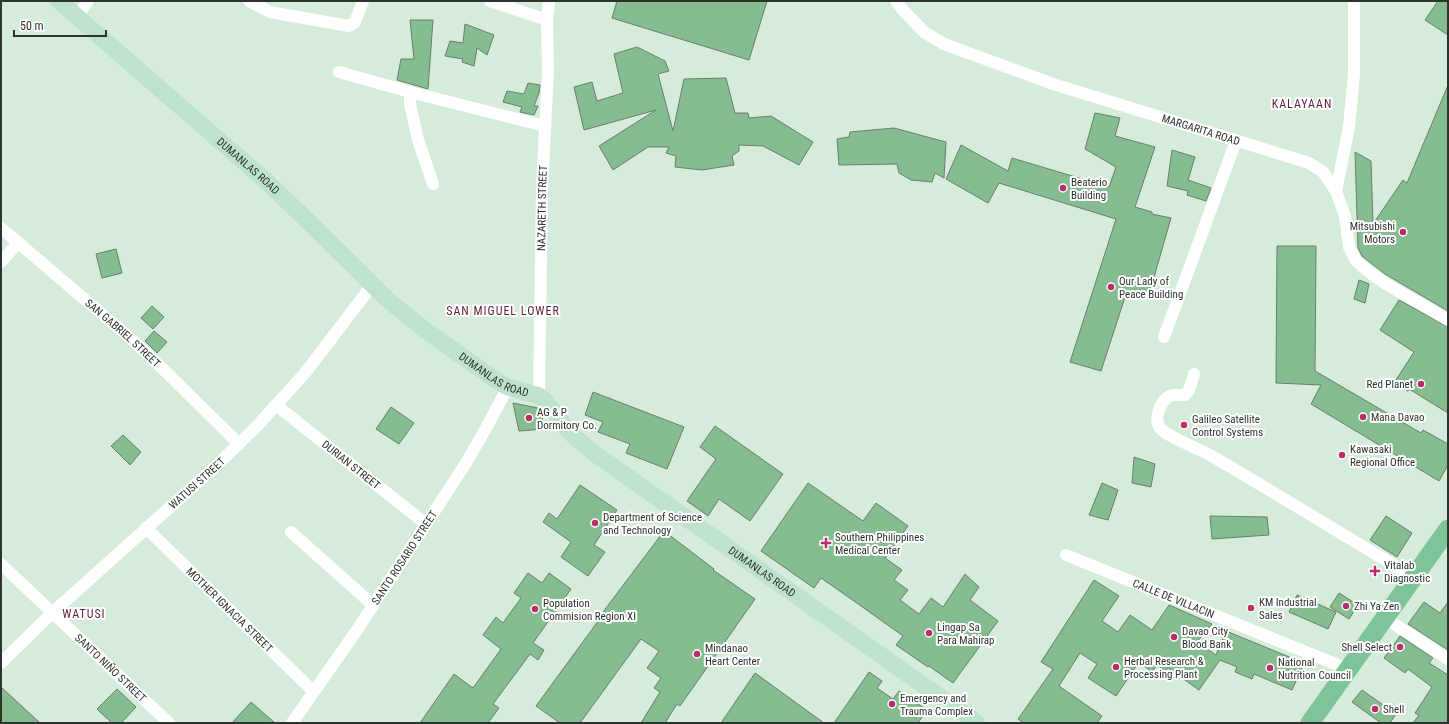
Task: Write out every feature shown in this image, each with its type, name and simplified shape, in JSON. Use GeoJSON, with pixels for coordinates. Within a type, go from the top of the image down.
{"type":"FeatureCollection","features":[{"type":"Feature","properties":{"kind":"main road","name":"DUMANLAS ROAD"},"geometry":{"type":"LineString","coordinates":[[59,1],[271,186],[389,301],[413,321],[474,366],[508,388],[539,396],[545,400],[566,428],[598,456],[977,723]]}},
{"type":"Feature","properties":{"kind":"main road"},"geometry":{"type":"LineString","coordinates":[[1310,723],[1448,529]]}},
{"type":"Feature","properties":{"kind":"street"},"geometry":{"type":"LineString","coordinates":[[76,16],[88,1]]}},
{"type":"Feature","properties":{"kind":"street"},"geometry":{"type":"LineString","coordinates":[[249,1],[270,12],[349,26],[355,22],[363,1]]}},
{"type":"Feature","properties":{"kind":"street"},"geometry":{"type":"LineString","coordinates":[[490,1],[547,20]]}},
{"type":"Feature","properties":{"kind":"street","name":"NAZARETH STREET"},"geometry":{"type":"LineString","coordinates":[[539,396],[542,188],[548,71],[548,1]]}},
{"type":"Feature","properties":{"kind":"street","name":"MARGARITA ROAD"},"geometry":{"type":"LineString","coordinates":[[896,1],[924,32],[944,44],[1053,84],[1309,163],[1323,172],[1336,191],[1345,216],[1349,247],[1356,261],[1386,284],[1448,320]]}},
{"type":"Feature","properties":{"kind":"street"},"geometry":{"type":"LineString","coordinates":[[1336,191],[1349,127],[1354,74],[1354,1]]}},
{"type":"Feature","properties":{"kind":"street"},"geometry":{"type":"LineString","coordinates":[[339,72],[410,92],[545,126]]}},
{"type":"Feature","properties":{"kind":"street"},"geometry":{"type":"LineString","coordinates":[[410,92],[410,104],[418,140],[433,184]]}},
{"type":"Feature","properties":{"kind":"street"},"geometry":{"type":"LineString","coordinates":[[1164,337],[1236,140]]}},
{"type":"Feature","properties":{"kind":"street","name":"SAN GABRIEL STREET"},"geometry":{"type":"LineString","coordinates":[[1,228],[129,337],[239,444]]}},
{"type":"Feature","properties":{"kind":"street"},"geometry":{"type":"LineString","coordinates":[[1,262],[18,243]]}},
{"type":"Feature","properties":{"kind":"street","name":"WATUSI STREET"},"geometry":{"type":"LineString","coordinates":[[1,663],[53,612],[239,444],[305,373],[373,284]]}},
{"type":"Feature","properties":{"kind":"street"},"geometry":{"type":"LineString","coordinates":[[1194,374],[1189,390],[1185,395],[1170,396],[1164,400],[1157,420],[1159,427],[1165,432],[1207,453],[1243,474],[1414,577]]}},
{"type":"Feature","properties":{"kind":"street","name":"SANTO ROSARIO STREET"},"geometry":{"type":"LineString","coordinates":[[292,723],[373,605],[466,463],[508,388]]}},
{"type":"Feature","properties":{"kind":"street","name":"DURIAN STREET"},"geometry":{"type":"LineString","coordinates":[[276,405],[426,524]]}},
{"type":"Feature","properties":{"kind":"street","name":"MOTHER IGNACIA STREET"},"geometry":{"type":"LineString","coordinates":[[146,528],[314,691]]}},
{"type":"Feature","properties":{"kind":"street"},"geometry":{"type":"LineString","coordinates":[[291,532],[373,605]]}},
{"type":"Feature","properties":{"kind":"street","name":"CALLE DE VILLACIN"},"geometry":{"type":"LineString","coordinates":[[1066,555],[1348,669]]}},
{"type":"Feature","properties":{"kind":"street","name":"SANTO NIÑO STREET"},"geometry":{"type":"LineString","coordinates":[[1,564],[169,723]]}},
{"type":"Feature","properties":{"kind":"street"},"geometry":{"type":"LineString","coordinates":[[1385,618],[1448,659]]}},
{"type":"Feature","properties":{"kind":"building"},"geometry":{"type":"Polygon","coordinates":[[[617,1],[767,1],[749,60],[612,18],[617,1]]]}},
{"type":"Feature","properties":{"kind":"building"},"geometry":{"type":"Polygon","coordinates":[[[1438,1],[1448,1],[1448,35],[1425,20],[1438,1]]]}},
{"type":"Feature","properties":{"kind":"building"},"geometry":{"type":"Polygon","coordinates":[[[410,20],[433,20],[428,89],[397,80],[401,59],[414,59],[410,20]]]}},
{"type":"Feature","properties":{"kind":"building"},"geometry":{"type":"Polygon","coordinates":[[[465,24],[494,35],[487,55],[477,48],[474,66],[462,62],[463,59],[445,56],[450,41],[463,43],[465,24]]]}},
{"type":"Feature","properties":{"kind":"building"},"geometry":{"type":"Polygon","coordinates":[[[637,47],[665,61],[669,71],[658,74],[673,131],[684,79],[726,78],[735,113],[748,113],[749,118],[771,116],[813,142],[799,165],[763,146],[739,145],[739,151],[732,156],[734,165],[702,170],[675,167],[676,156],[666,153],[669,147],[648,147],[613,170],[599,146],[656,110],[584,130],[574,87],[592,82],[597,101],[623,93],[614,54],[637,47]]]}},
{"type":"Feature","properties":{"kind":"building"},"geometry":{"type":"Polygon","coordinates":[[[528,83],[540,85],[539,93],[534,106],[538,106],[534,115],[520,112],[522,107],[503,102],[507,91],[524,94],[528,83]]]}},
{"type":"Feature","properties":{"kind":"building","name":"Mitsubishi Motors"},"geometry":{"type":"Polygon","coordinates":[[[1448,85],[1448,311],[1385,274],[1362,256],[1358,248],[1355,152],[1371,161],[1373,224],[1403,180],[1407,183],[1448,85]]]}},
{"type":"Feature","properties":{"kind":"building"},"geometry":{"type":"Polygon","coordinates":[[[1095,113],[1120,118],[1115,136],[1155,147],[1135,207],[1152,212],[1152,214],[1171,218],[1148,298],[1127,291],[1101,371],[1070,362],[1116,219],[999,183],[988,203],[946,179],[961,145],[1008,171],[1012,158],[1109,187],[1116,167],[1085,149],[1095,113]]]}},
{"type":"Feature","properties":{"kind":"building"},"geometry":{"type":"Polygon","coordinates":[[[894,128],[946,142],[944,178],[935,173],[932,182],[911,180],[899,173],[897,164],[839,165],[837,139],[849,137],[850,132],[894,128]]]}},
{"type":"Feature","properties":{"kind":"building"},"geometry":{"type":"Polygon","coordinates":[[[1172,150],[1195,157],[1188,180],[1211,188],[1206,201],[1187,195],[1188,191],[1167,186],[1172,150]]]}},
{"type":"Feature","properties":{"kind":"building"},"geometry":{"type":"Polygon","coordinates":[[[1277,246],[1316,246],[1315,371],[1421,433],[1423,430],[1448,444],[1448,465],[1439,481],[1311,404],[1321,385],[1276,383],[1277,246]]]}},
{"type":"Feature","properties":{"kind":"building"},"geometry":{"type":"Polygon","coordinates":[[[116,249],[122,273],[102,278],[96,254],[116,249]]]}},
{"type":"Feature","properties":{"kind":"building"},"geometry":{"type":"Polygon","coordinates":[[[1359,280],[1369,284],[1365,303],[1354,299],[1359,280]]]}},
{"type":"Feature","properties":{"kind":"building"},"geometry":{"type":"Polygon","coordinates":[[[1399,300],[1448,327],[1448,413],[1409,389],[1408,391],[1394,383],[1414,352],[1380,330],[1399,300]]]}},
{"type":"Feature","properties":{"kind":"building"},"geometry":{"type":"Polygon","coordinates":[[[152,306],[164,317],[153,329],[141,318],[152,306]]]}},
{"type":"Feature","properties":{"kind":"building"},"geometry":{"type":"Polygon","coordinates":[[[154,331],[167,342],[157,353],[145,341],[154,331]]]}},
{"type":"Feature","properties":{"kind":"building"},"geometry":{"type":"Polygon","coordinates":[[[593,392],[684,427],[667,469],[626,453],[630,444],[598,432],[603,422],[585,415],[593,392]]]}},
{"type":"Feature","properties":{"kind":"building","name":"AG & P Dormitory Co."},"geometry":{"type":"Polygon","coordinates":[[[513,403],[538,408],[542,412],[543,429],[519,431],[513,403]]]}},
{"type":"Feature","properties":{"kind":"building"},"geometry":{"type":"Polygon","coordinates":[[[391,407],[414,423],[399,444],[376,429],[391,407]]]}},
{"type":"Feature","properties":{"kind":"building"},"geometry":{"type":"Polygon","coordinates":[[[715,426],[783,474],[750,521],[719,499],[708,516],[687,501],[716,459],[700,447],[715,426]]]}},
{"type":"Feature","properties":{"kind":"building"},"geometry":{"type":"Polygon","coordinates":[[[123,435],[141,452],[130,465],[111,446],[123,435]]]}},
{"type":"Feature","properties":{"kind":"building"},"geometry":{"type":"Polygon","coordinates":[[[1134,457],[1155,464],[1151,487],[1132,483],[1134,457]]]}},
{"type":"Feature","properties":{"kind":"building"},"geometry":{"type":"Polygon","coordinates":[[[808,483],[863,521],[876,503],[908,526],[885,558],[902,570],[894,580],[908,590],[900,600],[919,614],[931,598],[943,607],[965,574],[979,587],[970,600],[998,621],[953,683],[896,645],[903,636],[821,578],[814,588],[761,551],[808,483]]]}},
{"type":"Feature","properties":{"kind":"building"},"geometry":{"type":"Polygon","coordinates":[[[1102,483],[1118,490],[1108,520],[1089,515],[1102,483]]]}},
{"type":"Feature","properties":{"kind":"building"},"geometry":{"type":"Polygon","coordinates":[[[580,485],[617,510],[594,545],[605,552],[588,576],[561,557],[571,542],[543,522],[549,513],[557,519],[580,485]]]}},
{"type":"Feature","properties":{"kind":"building"},"geometry":{"type":"Polygon","coordinates":[[[1210,516],[1267,517],[1269,535],[1212,539],[1210,516]]]}},
{"type":"Feature","properties":{"kind":"building"},"geometry":{"type":"Polygon","coordinates":[[[1386,516],[1412,533],[1397,557],[1370,540],[1386,516]]]}},
{"type":"Feature","properties":{"kind":"building"},"geometry":{"type":"Polygon","coordinates":[[[664,531],[714,569],[713,570],[755,599],[680,706],[677,704],[665,723],[641,723],[660,692],[654,688],[661,678],[647,668],[659,651],[641,639],[580,723],[560,723],[536,706],[604,613],[603,612],[664,531]]]}},
{"type":"Feature","properties":{"kind":"building"},"geometry":{"type":"Polygon","coordinates":[[[528,573],[542,583],[549,573],[571,589],[533,643],[544,650],[538,660],[530,654],[493,704],[499,708],[488,723],[420,723],[454,674],[473,688],[501,649],[483,635],[496,617],[503,623],[521,598],[514,593],[528,573]]]}},
{"type":"Feature","properties":{"kind":"building"},"geometry":{"type":"Polygon","coordinates":[[[1094,580],[1119,596],[1102,621],[1118,632],[1130,615],[1152,630],[1169,605],[1212,624],[1197,642],[1216,655],[1226,631],[1304,663],[1292,690],[1254,674],[1252,679],[1235,672],[1237,667],[1220,660],[1199,690],[1168,668],[1165,671],[1157,665],[1152,672],[1139,662],[1116,696],[1088,678],[1097,664],[1080,653],[1059,686],[1102,716],[1097,723],[1024,723],[1018,719],[1053,669],[1041,662],[1094,580]]]}},
{"type":"Feature","properties":{"kind":"building"},"geometry":{"type":"Polygon","coordinates":[[[1339,593],[1358,605],[1349,619],[1330,607],[1339,593]]]}},
{"type":"Feature","properties":{"kind":"building"},"geometry":{"type":"Polygon","coordinates":[[[1297,595],[1336,612],[1328,629],[1289,612],[1297,595]]]}},
{"type":"Feature","properties":{"kind":"building"},"geometry":{"type":"Polygon","coordinates":[[[1424,602],[1440,613],[1448,602],[1448,650],[1408,624],[1424,602]]]}},
{"type":"Feature","properties":{"kind":"building"},"geometry":{"type":"Polygon","coordinates":[[[1400,636],[1433,658],[1429,663],[1448,675],[1448,723],[1413,723],[1419,715],[1415,713],[1432,687],[1408,669],[1405,673],[1384,658],[1400,636]]]}},
{"type":"Feature","properties":{"kind":"building"},"geometry":{"type":"Polygon","coordinates":[[[869,672],[882,681],[877,688],[893,699],[899,691],[927,710],[918,723],[834,723],[869,672]]]}},
{"type":"Feature","properties":{"kind":"building"},"geometry":{"type":"Polygon","coordinates":[[[755,673],[824,723],[721,723],[755,673]]]}},
{"type":"Feature","properties":{"kind":"building"},"geometry":{"type":"Polygon","coordinates":[[[1,687],[40,723],[1,723],[1,687]]]}},
{"type":"Feature","properties":{"kind":"building"},"geometry":{"type":"Polygon","coordinates":[[[117,689],[136,707],[121,723],[112,723],[97,709],[117,689]]]}},
{"type":"Feature","properties":{"kind":"building","name":"Shell"},"geometry":{"type":"Polygon","coordinates":[[[1362,690],[1396,714],[1390,723],[1381,723],[1352,702],[1362,690]]]}},
{"type":"Feature","properties":{"kind":"building"},"geometry":{"type":"Polygon","coordinates":[[[251,702],[275,723],[232,723],[251,702]]]}},
{"type":"Feature","properties":{"kind":"place","name":"Beaterio Building"},"geometry":{"type":"Point","coordinates":[1063,188]}},
{"type":"Feature","properties":{"kind":"place","name":"Mitsubishi Motors"},"geometry":{"type":"Point","coordinates":[1403,232]}},
{"type":"Feature","properties":{"kind":"place","name":"Our Lady of Peace Building"},"geometry":{"type":"Point","coordinates":[1111,287]}},
{"type":"Feature","properties":{"kind":"place","name":"Red Planet"},"geometry":{"type":"Point","coordinates":[1421,384]}},
{"type":"Feature","properties":{"kind":"place","name":"Mana Davao"},"geometry":{"type":"Point","coordinates":[1363,417]}},
{"type":"Feature","properties":{"kind":"place","name":"AG & P Dormitory Co."},"geometry":{"type":"Point","coordinates":[529,418]}},
{"type":"Feature","properties":{"kind":"place","name":"Galileo Satellite Control Systems"},"geometry":{"type":"Point","coordinates":[1184,425]}},
{"type":"Feature","properties":{"kind":"place","name":"Kawasaki Regional Office"},"geometry":{"type":"Point","coordinates":[1342,455]}},
{"type":"Feature","properties":{"kind":"place","name":"Department of Science and Technology"},"geometry":{"type":"Point","coordinates":[595,523]}},
{"type":"Feature","properties":{"kind":"place","name":"Southern Philippines Medical Center"},"geometry":{"type":"Point","coordinates":[826,543]}},
{"type":"Feature","properties":{"kind":"place","name":"Vitalab Diagnostic"},"geometry":{"type":"Point","coordinates":[1375,571]}},
{"type":"Feature","properties":{"kind":"place","name":"Zhi Ya Zen"},"geometry":{"type":"Point","coordinates":[1346,606]}},
{"type":"Feature","properties":{"kind":"place","name":"KM Industrial Sales"},"geometry":{"type":"Point","coordinates":[1251,608]}},
{"type":"Feature","properties":{"kind":"place","name":"Population Commision Region XI"},"geometry":{"type":"Point","coordinates":[535,609]}},
{"type":"Feature","properties":{"kind":"place","name":"Lingap Sa Para Mahirap"},"geometry":{"type":"Point","coordinates":[929,633]}},
{"type":"Feature","properties":{"kind":"place","name":"Davao City Blood Bank"},"geometry":{"type":"Point","coordinates":[1174,637]}},
{"type":"Feature","properties":{"kind":"place","name":"Shell Select"},"geometry":{"type":"Point","coordinates":[1400,647]}},
{"type":"Feature","properties":{"kind":"place","name":"Mindanao Heart Center"},"geometry":{"type":"Point","coordinates":[697,654]}},
{"type":"Feature","properties":{"kind":"place","name":"Herbal Research & Processing Plant"},"geometry":{"type":"Point","coordinates":[1116,667]}},
{"type":"Feature","properties":{"kind":"place","name":"National Nutrition Council"},"geometry":{"type":"Point","coordinates":[1270,668]}},
{"type":"Feature","properties":{"kind":"place","name":"Emergency and Trauma Complex"},"geometry":{"type":"Point","coordinates":[892,704]}},
{"type":"Feature","properties":{"kind":"place","name":"Shell"},"geometry":{"type":"Point","coordinates":[1375,709]}},
{"type":"Feature","properties":{"kind":"district","name":"KALAYAAN"},"geometry":{"type":"Point","coordinates":[1302,104]}},
{"type":"Feature","properties":{"kind":"district","name":"SAN MIGUEL LOWER"},"geometry":{"type":"Point","coordinates":[503,311]}},
{"type":"Feature","properties":{"kind":"district","name":"WATUSI"},"geometry":{"type":"Point","coordinates":[84,614]}}]}
